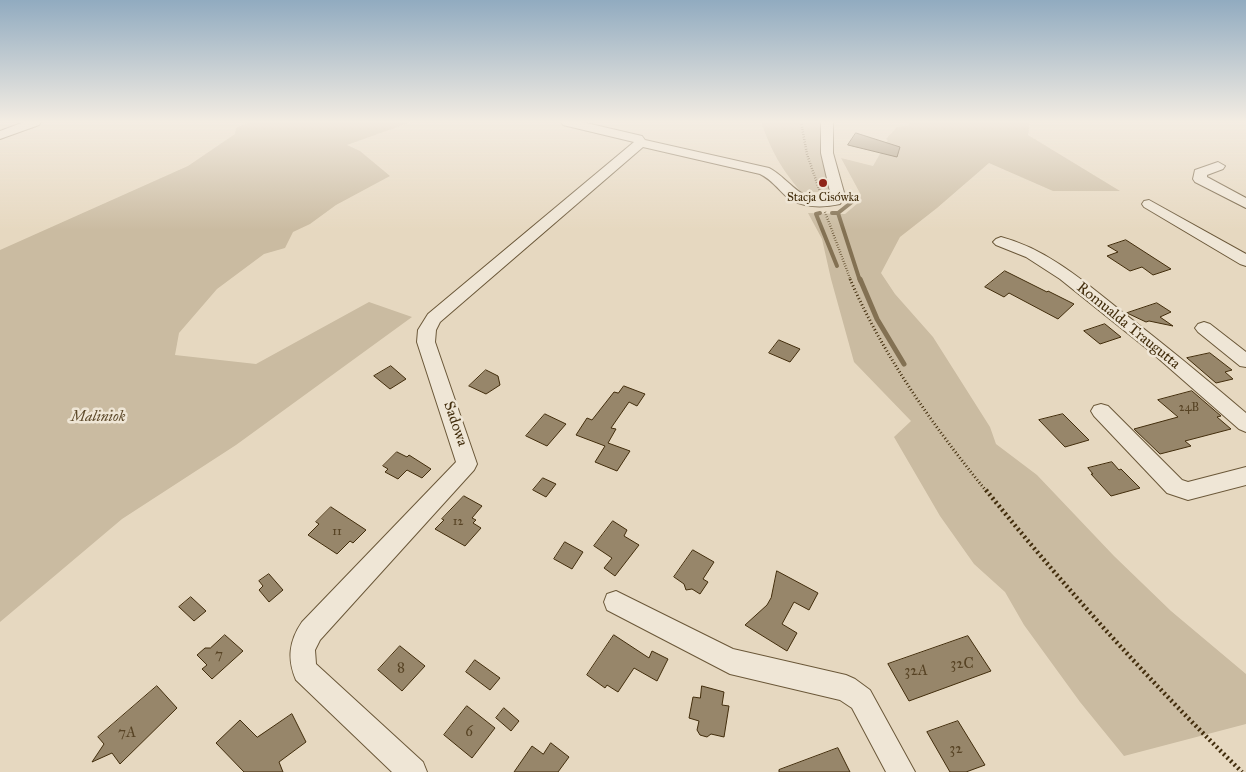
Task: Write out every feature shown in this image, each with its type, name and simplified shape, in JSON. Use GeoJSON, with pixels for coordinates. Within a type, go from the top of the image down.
{"type":"FeatureCollection","features":[{"type":"Feature","properties":{"kind":"street","name":"Sadowa"},"geometry":{"type":"LineString","coordinates":[[412,772],[305,671],[301,656],[304,642],[311,631],[467,464],[426,342],[427,330],[434,318],[623,158]]}},
{"type":"Feature","properties":{"kind":"street"},"geometry":{"type":"LineString","coordinates":[[707,158],[778,176],[792,194],[801,199],[823,202],[835,201],[838,196],[828,158]]}},
{"type":"Feature","properties":{"kind":"street"},"geometry":{"type":"LineString","coordinates":[[1218,166],[1200,173],[1200,179],[1246,204]]}},
{"type":"Feature","properties":{"kind":"street"},"geometry":{"type":"LineString","coordinates":[[1149,204],[1246,261]]}},
{"type":"Feature","properties":{"kind":"street","name":"Romualda Traugutta"},"geometry":{"type":"LineString","coordinates":[[1001,242],[1031,254],[1066,275],[1157,348],[1246,424]]}},
{"type":"Feature","properties":{"kind":"street"},"geometry":{"type":"LineString","coordinates":[[1204,328],[1246,361]]}},
{"type":"Feature","properties":{"kind":"street"},"geometry":{"type":"LineString","coordinates":[[1100,411],[1175,486],[1188,491],[1246,476]]}},
{"type":"Feature","properties":{"kind":"street"},"geometry":{"type":"LineString","coordinates":[[616,602],[730,661],[846,688],[861,699],[901,772]]}},
{"type":"Feature","properties":{"kind":"path"},"geometry":{"type":"LineString","coordinates":[[808,158],[844,266],[864,312],[900,373],[937,427],[995,502],[1070,591],[1156,684],[1242,772]]}},
{"type":"Feature","properties":{"kind":"green space","name":"Maliniok"},"geometry":{"type":"Polygon","coordinates":[[[200,158],[368,158],[390,176],[336,205],[310,224],[293,232],[285,248],[264,254],[217,289],[179,333],[175,355],[256,364],[369,302],[412,317],[236,445],[122,519],[0,622],[0,250],[188,166],[200,158]]]}},
{"type":"Feature","properties":{"kind":"green space"},"geometry":{"type":"Polygon","coordinates":[[[827,158],[829,192],[801,192],[777,159],[827,158]]]}},
{"type":"Feature","properties":{"kind":"green space"},"geometry":{"type":"Polygon","coordinates":[[[841,158],[873,166],[878,158],[1066,158],[1120,191],[1053,191],[989,163],[900,237],[881,273],[895,294],[933,337],[990,427],[996,444],[1037,475],[1114,556],[1171,611],[1246,674],[1246,724],[1124,756],[1080,702],[1024,625],[1005,592],[974,564],[940,516],[894,437],[911,421],[854,362],[822,239],[808,213],[845,214],[858,203],[861,195],[841,158]]]}},
{"type":"Feature","properties":{"kind":"building"},"geometry":{"type":"Polygon","coordinates":[[[1126,240],[1171,269],[1153,275],[1142,267],[1130,271],[1107,256],[1118,252],[1108,246],[1126,240]]]}},
{"type":"Feature","properties":{"kind":"building"},"geometry":{"type":"Polygon","coordinates":[[[1005,271],[1074,304],[1058,319],[1009,293],[1004,297],[985,287],[1005,271]]]}},
{"type":"Feature","properties":{"kind":"building"},"geometry":{"type":"Polygon","coordinates":[[[1157,303],[1171,312],[1160,317],[1173,326],[1146,322],[1127,313],[1157,303]]]}},
{"type":"Feature","properties":{"kind":"building"},"geometry":{"type":"Polygon","coordinates":[[[1105,324],[1121,337],[1100,344],[1084,331],[1105,324]]]}},
{"type":"Feature","properties":{"kind":"building"},"geometry":{"type":"Polygon","coordinates":[[[779,340],[800,349],[790,362],[769,353],[779,340]]]}},
{"type":"Feature","properties":{"kind":"building"},"geometry":{"type":"Polygon","coordinates":[[[1210,353],[1232,370],[1225,372],[1233,379],[1216,383],[1187,358],[1210,353]]]}},
{"type":"Feature","properties":{"kind":"building"},"geometry":{"type":"Polygon","coordinates":[[[391,366],[406,379],[390,389],[374,376],[391,366]]]}},
{"type":"Feature","properties":{"kind":"building"},"geometry":{"type":"Polygon","coordinates":[[[486,370],[498,376],[500,385],[486,394],[469,386],[486,370]]]}},
{"type":"Feature","properties":{"kind":"building"},"geometry":{"type":"Polygon","coordinates":[[[624,386],[645,394],[637,406],[629,402],[611,428],[616,429],[608,443],[630,451],[617,471],[595,462],[605,446],[576,435],[587,418],[592,420],[614,392],[618,393],[624,386]]]}},
{"type":"Feature","properties":{"kind":"building"},"geometry":{"type":"Polygon","coordinates":[[[1192,391],[1221,416],[1217,417],[1231,429],[1185,441],[1191,446],[1160,454],[1134,429],[1178,417],[1158,400],[1192,391]]]}},
{"type":"Feature","properties":{"kind":"building"},"geometry":{"type":"Polygon","coordinates":[[[545,414],[566,424],[547,446],[526,436],[545,414]]]}},
{"type":"Feature","properties":{"kind":"building"},"geometry":{"type":"Polygon","coordinates":[[[1063,414],[1089,440],[1065,447],[1039,420],[1063,414]]]}},
{"type":"Feature","properties":{"kind":"building"},"geometry":{"type":"Polygon","coordinates":[[[397,452],[407,457],[409,455],[431,469],[422,478],[407,470],[398,479],[385,472],[388,469],[383,466],[397,452]]]}},
{"type":"Feature","properties":{"kind":"building"},"geometry":{"type":"Polygon","coordinates":[[[1112,462],[1140,488],[1111,496],[1088,468],[1112,462]]]}},
{"type":"Feature","properties":{"kind":"building"},"geometry":{"type":"Polygon","coordinates":[[[543,478],[556,484],[546,497],[533,490],[543,478]]]}},
{"type":"Feature","properties":{"kind":"building"},"geometry":{"type":"Polygon","coordinates":[[[464,496],[482,506],[472,518],[476,520],[473,523],[481,528],[465,546],[435,529],[464,496]]]}},
{"type":"Feature","properties":{"kind":"building"},"geometry":{"type":"Polygon","coordinates":[[[331,507],[366,530],[353,543],[350,541],[337,554],[308,535],[319,524],[316,522],[331,507]]]}},
{"type":"Feature","properties":{"kind":"building"},"geometry":{"type":"Polygon","coordinates":[[[613,521],[627,530],[624,536],[639,545],[615,576],[604,568],[612,558],[594,546],[613,521]]]}},
{"type":"Feature","properties":{"kind":"building"},"geometry":{"type":"Polygon","coordinates":[[[565,542],[583,552],[572,569],[554,559],[565,542]]]}},
{"type":"Feature","properties":{"kind":"building"},"geometry":{"type":"Polygon","coordinates":[[[693,550],[714,562],[703,579],[708,582],[700,594],[692,589],[686,590],[684,584],[674,577],[693,550]]]}},
{"type":"Feature","properties":{"kind":"building"},"geometry":{"type":"Polygon","coordinates":[[[777,571],[818,593],[809,610],[794,602],[782,624],[797,633],[787,651],[745,625],[767,605],[771,598],[777,571]]]}},
{"type":"Feature","properties":{"kind":"building"},"geometry":{"type":"Polygon","coordinates":[[[269,574],[283,590],[269,602],[259,590],[263,586],[259,581],[269,574]]]}},
{"type":"Feature","properties":{"kind":"building"},"geometry":{"type":"Polygon","coordinates":[[[191,597],[206,611],[194,621],[179,607],[191,597]]]}},
{"type":"Feature","properties":{"kind":"building"},"geometry":{"type":"Polygon","coordinates":[[[225,635],[243,651],[212,679],[202,669],[207,665],[197,655],[205,648],[210,648],[225,635]]]}},
{"type":"Feature","properties":{"kind":"building"},"geometry":{"type":"Polygon","coordinates":[[[614,635],[649,658],[652,651],[668,659],[657,681],[634,668],[618,692],[607,685],[605,688],[587,675],[614,635]]]}},
{"type":"Feature","properties":{"kind":"building"},"geometry":{"type":"Polygon","coordinates":[[[968,636],[991,671],[909,701],[888,664],[968,636]]]}},
{"type":"Feature","properties":{"kind":"building"},"geometry":{"type":"Polygon","coordinates":[[[400,646],[425,666],[402,691],[378,670],[400,646]]]}},
{"type":"Feature","properties":{"kind":"building"},"geometry":{"type":"Polygon","coordinates":[[[475,660],[500,678],[490,690],[466,672],[475,660]]]}},
{"type":"Feature","properties":{"kind":"building"},"geometry":{"type":"Polygon","coordinates":[[[157,686],[177,708],[120,764],[112,753],[92,762],[104,744],[98,737],[157,686]]]}},
{"type":"Feature","properties":{"kind":"building"},"geometry":{"type":"Polygon","coordinates":[[[702,686],[724,692],[722,705],[729,706],[724,737],[711,734],[707,737],[700,735],[697,730],[699,721],[689,718],[693,697],[700,698],[702,686]]]}},
{"type":"Feature","properties":{"kind":"building"},"geometry":{"type":"Polygon","coordinates":[[[467,706],[495,728],[472,758],[444,735],[467,706]]]}},
{"type":"Feature","properties":{"kind":"building"},"geometry":{"type":"Polygon","coordinates":[[[504,708],[519,721],[511,731],[496,718],[504,708]]]}},
{"type":"Feature","properties":{"kind":"building"},"geometry":{"type":"Polygon","coordinates":[[[292,714],[306,742],[279,762],[283,772],[244,772],[216,743],[240,720],[257,737],[292,714]]]}},
{"type":"Feature","properties":{"kind":"building"},"geometry":{"type":"Polygon","coordinates":[[[958,721],[985,765],[966,772],[950,772],[927,732],[958,721]]]}},
{"type":"Feature","properties":{"kind":"building"},"geometry":{"type":"Polygon","coordinates":[[[551,743],[569,757],[558,772],[514,772],[532,746],[543,754],[551,743]]]}},
{"type":"Feature","properties":{"kind":"building"},"geometry":{"type":"Polygon","coordinates":[[[838,748],[850,772],[779,772],[779,770],[838,748]]]}},
{"type":"Feature","properties":{"kind":"waterway"},"geometry":{"type":"LineString","coordinates":[[838,213],[857,198]]}},
{"type":"Feature","properties":{"kind":"waterway"},"geometry":{"type":"LineString","coordinates":[[820,213],[816,214],[837,266]]}},
{"type":"Feature","properties":{"kind":"waterway"},"geometry":{"type":"LineString","coordinates":[[832,213],[838,213]]}},
{"type":"Feature","properties":{"kind":"waterway"},"geometry":{"type":"LineString","coordinates":[[838,213],[860,281]]}},
{"type":"Feature","properties":{"kind":"waterway"},"geometry":{"type":"LineString","coordinates":[[860,279],[877,319],[904,364]]}},
{"type":"Feature","properties":{"kind":"place","name":"Stacja Cisówka"},"geometry":{"type":"Point","coordinates":[823,183]}}]}
